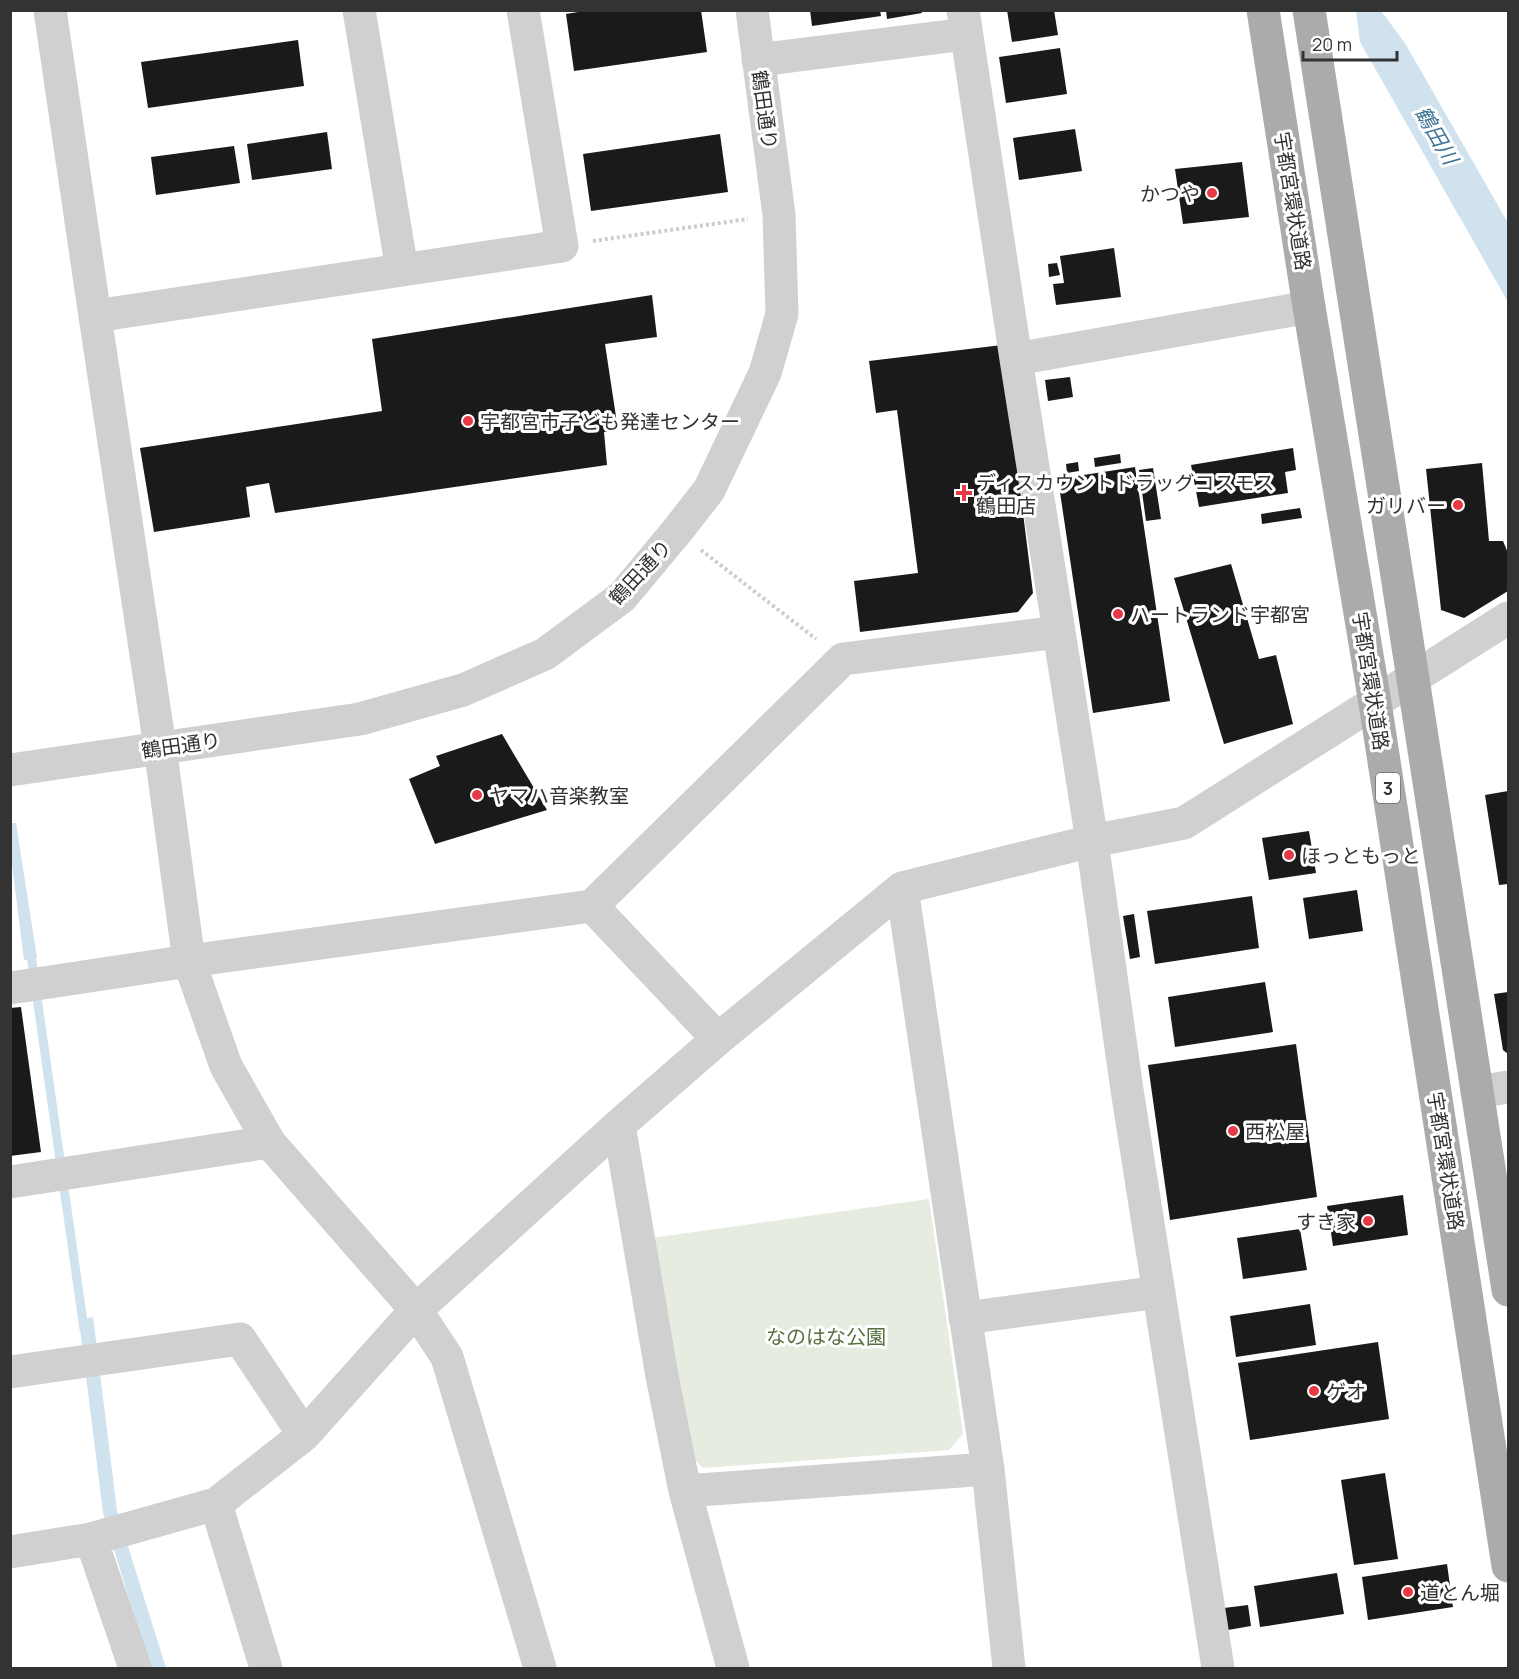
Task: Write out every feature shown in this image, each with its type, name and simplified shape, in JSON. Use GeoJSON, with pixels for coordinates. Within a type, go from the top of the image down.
{"type":"FeatureCollection","features":[{"type":"Feature","properties":{"kind":"main road","name":"宇都宮環状道路"},"geometry":{"type":"LineString","coordinates":[[1263,10],[1309,307],[1375,703],[1509,1566]]}},
{"type":"Feature","properties":{"kind":"main road","name":"3"},"geometry":{"type":"LineString","coordinates":[[1310,16],[1414,677],[1493,1090],[1509,1290]]}},
{"type":"Feature","properties":{"kind":"street"},"geometry":{"type":"LineString","coordinates":[[50,10],[160,747],[189,961],[226,1066],[269,1142],[416,1310],[447,1357],[540,1668]]}},
{"type":"Feature","properties":{"kind":"street"},"geometry":{"type":"LineString","coordinates":[[359,10],[402,270]]}},
{"type":"Feature","properties":{"kind":"street"},"geometry":{"type":"LineString","coordinates":[[95,316],[562,246],[524,10]]}},
{"type":"Feature","properties":{"kind":"street","name":"鶴田通り"},"geometry":{"type":"LineString","coordinates":[[10,770],[360,719],[463,690],[545,654],[622,597],[709,490],[765,373],[782,314],[779,215],[752,10]]}},
{"type":"Feature","properties":{"kind":"street"},"geometry":{"type":"LineString","coordinates":[[758,60],[964,22],[1218,1668]]}},
{"type":"Feature","properties":{"kind":"street"},"geometry":{"type":"LineString","coordinates":[[1016,359],[1309,307]]}},
{"type":"Feature","properties":{"kind":"street"},"geometry":{"type":"LineString","coordinates":[[10,1552],[91,1539],[216,1504],[304,1435],[416,1310],[619,1125],[718,1039],[902,888],[1092,841],[1184,822],[1509,618]]}},
{"type":"Feature","properties":{"kind":"street"},"geometry":{"type":"LineString","coordinates":[[27,985],[592,906],[843,660],[1058,632]]}},
{"type":"Feature","properties":{"kind":"street"},"geometry":{"type":"LineString","coordinates":[[902,888],[988,1469],[1009,1668]]}},
{"type":"Feature","properties":{"kind":"street"},"geometry":{"type":"LineString","coordinates":[[592,906],[718,1039]]}},
{"type":"Feature","properties":{"kind":"street"},"geometry":{"type":"LineString","coordinates":[[619,1125],[662,1376],[685,1491],[733,1668]]}},
{"type":"Feature","properties":{"kind":"street"},"geometry":{"type":"LineString","coordinates":[[10,1182],[269,1142]]}},
{"type":"Feature","properties":{"kind":"street"},"geometry":{"type":"LineString","coordinates":[[966,1318],[1159,1292]]}},
{"type":"Feature","properties":{"kind":"street"},"geometry":{"type":"LineString","coordinates":[[10,1372],[240,1338],[304,1435]]}},
{"type":"Feature","properties":{"kind":"street"},"geometry":{"type":"LineString","coordinates":[[685,1491],[988,1469]]}},
{"type":"Feature","properties":{"kind":"street"},"geometry":{"type":"LineString","coordinates":[[216,1504],[266,1668]]}},
{"type":"Feature","properties":{"kind":"street"},"geometry":{"type":"LineString","coordinates":[[91,1539],[135,1668]]}},
{"type":"Feature","properties":{"kind":"path"},"geometry":{"type":"LineString","coordinates":[[562,246],[779,215]]}},
{"type":"Feature","properties":{"kind":"path"},"geometry":{"type":"LineString","coordinates":[[677,531],[843,660]]}},
{"type":"Feature","properties":{"kind":"green space","name":"なのはな公園"},"geometry":{"type":"Polygon","coordinates":[[[929,1199],[963,1434],[949,1450],[703,1468],[688,1452],[651,1238],[929,1199]]]}},
{"type":"Feature","properties":{"kind":"water","name":"鶴田川"},"geometry":{"type":"Polygon","coordinates":[[[1356,11],[1381,11],[1405,43],[1508,223],[1508,302],[1360,42],[1356,11]]]}},
{"type":"Feature","properties":{"kind":"water"},"geometry":{"type":"Polygon","coordinates":[[[10,823],[16,823],[37,958],[24,960],[11,857],[10,823]]]}},
{"type":"Feature","properties":{"kind":"water"},"geometry":{"type":"Polygon","coordinates":[[[93,1317],[117,1511],[166,1668],[150,1668],[103,1513],[79,1320],[93,1317]]]}},
{"type":"Feature","properties":{"kind":"building"},"geometry":{"type":"Polygon","coordinates":[[[590,10],[701,10],[707,52],[574,71],[566,14],[590,10]]]}},
{"type":"Feature","properties":{"kind":"building"},"geometry":{"type":"Polygon","coordinates":[[[810,10],[880,10],[881,16],[812,26],[810,10]]]}},
{"type":"Feature","properties":{"kind":"building"},"geometry":{"type":"Polygon","coordinates":[[[886,10],[921,10],[922,13],[887,19],[886,10]]]}},
{"type":"Feature","properties":{"kind":"building"},"geometry":{"type":"Polygon","coordinates":[[[1007,10],[1054,10],[1058,35],[1012,42],[1007,10]]]}},
{"type":"Feature","properties":{"kind":"building"},"geometry":{"type":"Polygon","coordinates":[[[298,40],[304,86],[148,108],[141,62],[298,40]]]}},
{"type":"Feature","properties":{"kind":"building"},"geometry":{"type":"Polygon","coordinates":[[[1060,48],[1067,94],[1006,103],[999,57],[1060,48]]]}},
{"type":"Feature","properties":{"kind":"building"},"geometry":{"type":"Polygon","coordinates":[[[1075,129],[1082,171],[1019,180],[1013,138],[1075,129]]]}},
{"type":"Feature","properties":{"kind":"building"},"geometry":{"type":"Polygon","coordinates":[[[327,132],[332,169],[252,180],[247,144],[327,132]]]}},
{"type":"Feature","properties":{"kind":"building"},"geometry":{"type":"Polygon","coordinates":[[[720,134],[728,192],[591,211],[583,154],[720,134]]]}},
{"type":"Feature","properties":{"kind":"building"},"geometry":{"type":"Polygon","coordinates":[[[234,146],[240,183],[156,195],[151,157],[234,146]]]}},
{"type":"Feature","properties":{"kind":"building","name":"かつや"},"geometry":{"type":"Polygon","coordinates":[[[1242,162],[1249,217],[1183,224],[1175,169],[1242,162]]]}},
{"type":"Feature","properties":{"kind":"building"},"geometry":{"type":"Polygon","coordinates":[[[1114,248],[1121,297],[1056,305],[1053,284],[1064,283],[1060,256],[1114,248]]]}},
{"type":"Feature","properties":{"kind":"building"},"geometry":{"type":"Polygon","coordinates":[[[1057,263],[1060,275],[1049,277],[1048,264],[1057,263]]]}},
{"type":"Feature","properties":{"kind":"building","name":"宇都宮市子ども発達センター"},"geometry":{"type":"Polygon","coordinates":[[[652,295],[657,337],[605,344],[618,430],[604,432],[607,465],[275,513],[269,483],[246,487],[250,517],[154,532],[140,448],[382,411],[372,339],[652,295]]]}},
{"type":"Feature","properties":{"kind":"building","name":"ディスカウントドラッグコスモス 鶴田店"},"geometry":{"type":"Polygon","coordinates":[[[1002,345],[1033,593],[1018,612],[860,632],[854,581],[918,573],[897,410],[876,413],[869,361],[1002,345]]]}},
{"type":"Feature","properties":{"kind":"building"},"geometry":{"type":"Polygon","coordinates":[[[1070,377],[1073,397],[1048,401],[1045,380],[1070,377]]]}},
{"type":"Feature","properties":{"kind":"building"},"geometry":{"type":"Polygon","coordinates":[[[1293,448],[1296,470],[1285,472],[1288,493],[1199,507],[1191,465],[1293,448]]]}},
{"type":"Feature","properties":{"kind":"building"},"geometry":{"type":"Polygon","coordinates":[[[1120,454],[1121,463],[1095,467],[1094,458],[1120,454]]]}},
{"type":"Feature","properties":{"kind":"building"},"geometry":{"type":"Polygon","coordinates":[[[1078,462],[1079,471],[1067,473],[1066,464],[1078,462]]]}},
{"type":"Feature","properties":{"kind":"building","name":"ガリバー"},"geometry":{"type":"Polygon","coordinates":[[[1482,463],[1489,541],[1503,541],[1508,553],[1508,591],[1464,618],[1441,610],[1426,469],[1482,463]]]}},
{"type":"Feature","properties":{"kind":"building","name":"ハートランド宇都宮"},"geometry":{"type":"Polygon","coordinates":[[[1135,467],[1170,701],[1093,713],[1058,479],[1135,467]]]}},
{"type":"Feature","properties":{"kind":"building"},"geometry":{"type":"Polygon","coordinates":[[[1153,468],[1161,519],[1146,521],[1139,470],[1153,468]]]}},
{"type":"Feature","properties":{"kind":"building"},"geometry":{"type":"Polygon","coordinates":[[[1300,508],[1302,518],[1262,524],[1261,514],[1300,508]]]}},
{"type":"Feature","properties":{"kind":"building"},"geometry":{"type":"Polygon","coordinates":[[[1231,564],[1259,659],[1276,655],[1293,724],[1224,744],[1174,578],[1231,564]]]}},
{"type":"Feature","properties":{"kind":"building","name":"ヤマハ音楽教室"},"geometry":{"type":"Polygon","coordinates":[[[502,734],[547,810],[435,844],[409,779],[440,766],[436,756],[502,734]]]}},
{"type":"Feature","properties":{"kind":"building"},"geometry":{"type":"Polygon","coordinates":[[[1508,791],[1508,884],[1499,885],[1485,795],[1508,791]]]}},
{"type":"Feature","properties":{"kind":"building","name":"ほっともっと"},"geometry":{"type":"Polygon","coordinates":[[[1309,831],[1316,873],[1269,880],[1262,838],[1309,831]]]}},
{"type":"Feature","properties":{"kind":"building"},"geometry":{"type":"Polygon","coordinates":[[[1357,890],[1363,931],[1309,939],[1303,898],[1357,890]]]}},
{"type":"Feature","properties":{"kind":"building"},"geometry":{"type":"Polygon","coordinates":[[[1252,896],[1259,948],[1155,964],[1147,911],[1252,896]]]}},
{"type":"Feature","properties":{"kind":"building"},"geometry":{"type":"Polygon","coordinates":[[[1134,914],[1140,957],[1130,959],[1123,916],[1134,914]]]}},
{"type":"Feature","properties":{"kind":"building"},"geometry":{"type":"Polygon","coordinates":[[[1265,982],[1273,1032],[1175,1047],[1168,997],[1265,982]]]}},
{"type":"Feature","properties":{"kind":"building"},"geometry":{"type":"Polygon","coordinates":[[[1508,992],[1508,1054],[1503,1050],[1494,994],[1508,992]]]}},
{"type":"Feature","properties":{"kind":"building"},"geometry":{"type":"Polygon","coordinates":[[[21,1007],[41,1152],[10,1156],[10,1008],[21,1007]]]}},
{"type":"Feature","properties":{"kind":"building","name":"西松屋"},"geometry":{"type":"Polygon","coordinates":[[[1296,1044],[1317,1197],[1170,1220],[1148,1065],[1296,1044]]]}},
{"type":"Feature","properties":{"kind":"building","name":"すき家"},"geometry":{"type":"Polygon","coordinates":[[[1403,1195],[1408,1235],[1333,1246],[1327,1206],[1403,1195]]]}},
{"type":"Feature","properties":{"kind":"building"},"geometry":{"type":"Polygon","coordinates":[[[1300,1229],[1307,1270],[1243,1279],[1237,1238],[1300,1229]]]}},
{"type":"Feature","properties":{"kind":"building"},"geometry":{"type":"Polygon","coordinates":[[[1310,1304],[1316,1345],[1236,1357],[1230,1316],[1310,1304]]]}},
{"type":"Feature","properties":{"kind":"building","name":"ゲオ"},"geometry":{"type":"Polygon","coordinates":[[[1378,1342],[1389,1419],[1250,1440],[1238,1363],[1378,1342]]]}},
{"type":"Feature","properties":{"kind":"building"},"geometry":{"type":"Polygon","coordinates":[[[1385,1473],[1398,1559],[1354,1565],[1341,1480],[1385,1473]]]}},
{"type":"Feature","properties":{"kind":"building","name":"道とん堀"},"geometry":{"type":"Polygon","coordinates":[[[1447,1564],[1453,1607],[1368,1620],[1362,1577],[1447,1564]]]}},
{"type":"Feature","properties":{"kind":"building"},"geometry":{"type":"Polygon","coordinates":[[[1337,1573],[1344,1614],[1260,1627],[1254,1586],[1337,1573]]]}},
{"type":"Feature","properties":{"kind":"building"},"geometry":{"type":"Polygon","coordinates":[[[1248,1605],[1251,1626],[1228,1630],[1224,1608],[1248,1605]]]}},
{"type":"Feature","properties":{"kind":"waterway"},"geometry":{"type":"LineString","coordinates":[[30,948],[84,1329]]}},
{"type":"Feature","properties":{"kind":"place","name":"かつや"},"geometry":{"type":"Point","coordinates":[1212,193]}},
{"type":"Feature","properties":{"kind":"place","name":"宇都宮市子ども発達センター"},"geometry":{"type":"Point","coordinates":[468,421]}},
{"type":"Feature","properties":{"kind":"place","name":"ディスカウントドラッグコスモス 鶴田店"},"geometry":{"type":"Point","coordinates":[964,493]}},
{"type":"Feature","properties":{"kind":"place","name":"ガリバー"},"geometry":{"type":"Point","coordinates":[1458,505]}},
{"type":"Feature","properties":{"kind":"place","name":"ハートランド宇都宮"},"geometry":{"type":"Point","coordinates":[1118,614]}},
{"type":"Feature","properties":{"kind":"place","name":"ヤマハ音楽教室"},"geometry":{"type":"Point","coordinates":[477,795]}},
{"type":"Feature","properties":{"kind":"place","name":"ほっともっと"},"geometry":{"type":"Point","coordinates":[1289,855]}},
{"type":"Feature","properties":{"kind":"place","name":"西松屋"},"geometry":{"type":"Point","coordinates":[1233,1131]}},
{"type":"Feature","properties":{"kind":"place","name":"すき家"},"geometry":{"type":"Point","coordinates":[1368,1221]}},
{"type":"Feature","properties":{"kind":"place","name":"ゲオ"},"geometry":{"type":"Point","coordinates":[1314,1391]}},
{"type":"Feature","properties":{"kind":"place","name":"道とん堀"},"geometry":{"type":"Point","coordinates":[1408,1592]}}]}
